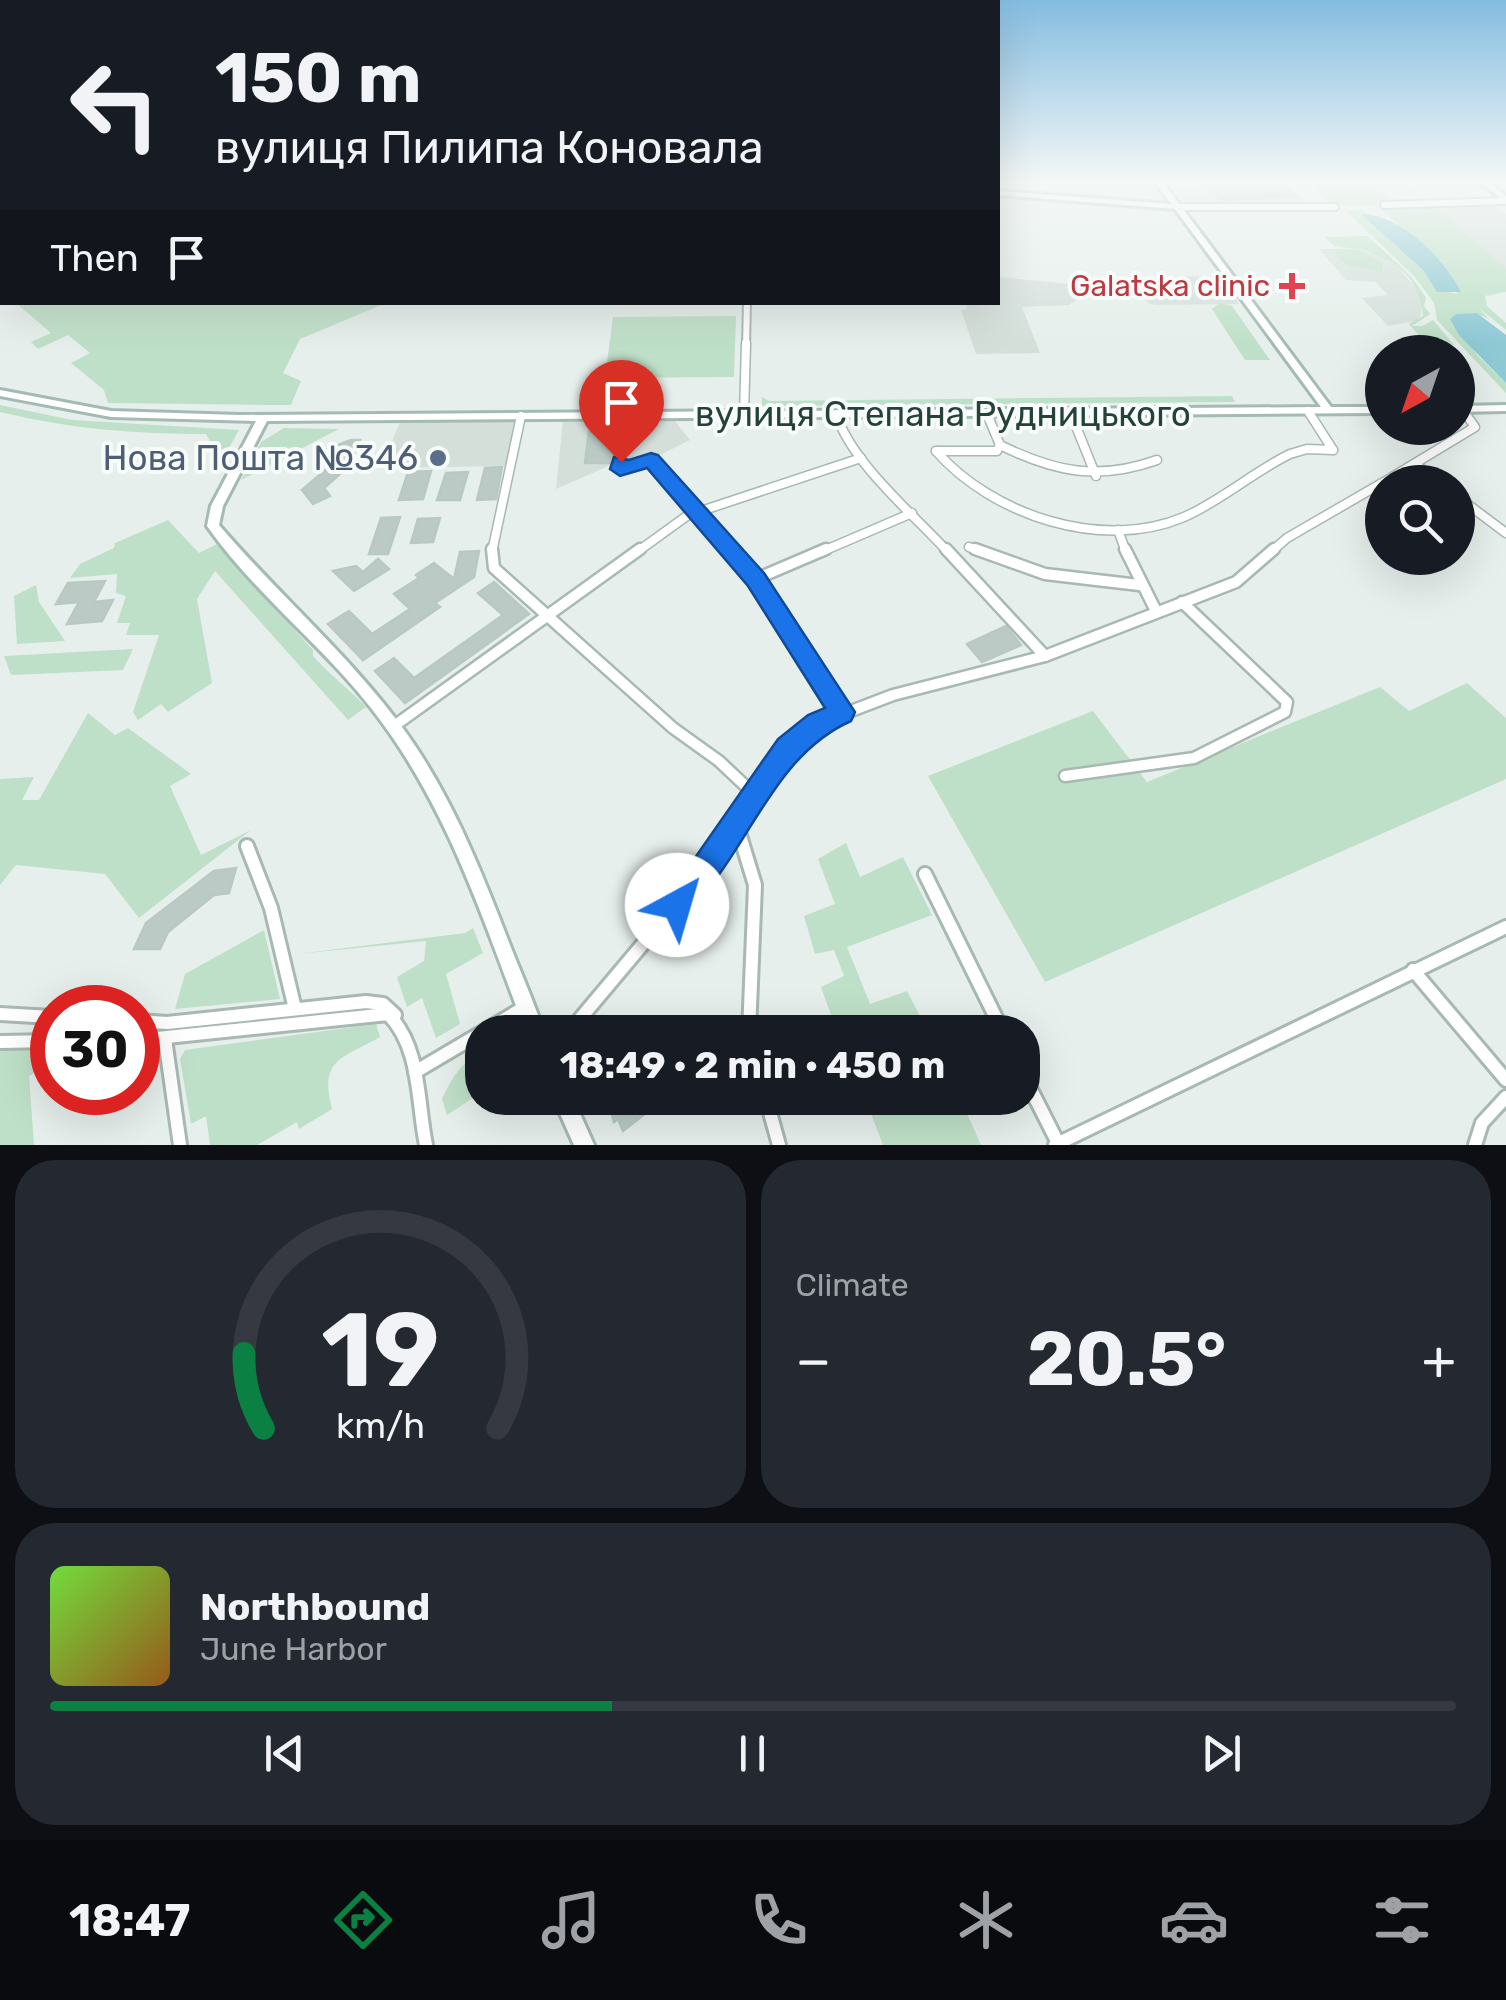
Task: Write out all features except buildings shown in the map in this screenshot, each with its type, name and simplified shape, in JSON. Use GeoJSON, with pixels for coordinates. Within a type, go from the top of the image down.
{"type":"FeatureCollection","features":[{"type":"Feature","properties":{"kind":"street"},"geometry":{"type":"LineString","coordinates":[[1201,235],[1329,411]]}},
{"type":"Feature","properties":{"kind":"street"},"geometry":{"type":"LineString","coordinates":[[744,415],[748,305]]}},
{"type":"Feature","properties":{"kind":"street","name":"вулиця Степана Рудницького"},"geometry":{"type":"LineString","coordinates":[[0,393],[111,414],[263,418],[626,419],[1365,410]]}},
{"type":"Feature","properties":{"kind":"street"},"geometry":{"type":"LineString","coordinates":[[1475,409],[1506,408]]}},
{"type":"Feature","properties":{"kind":"street"},"geometry":{"type":"LineString","coordinates":[[1000,445],[997,451],[936,451],[964,478],[1004,504],[1044,518],[1118,530],[1170,523],[1301,450],[1333,450],[1308,411]]}},
{"type":"Feature","properties":{"kind":"street"},"geometry":{"type":"LineString","coordinates":[[836,414],[842,433],[861,458],[1045,656]]}},
{"type":"Feature","properties":{"kind":"street"},"geometry":{"type":"LineString","coordinates":[[987,414],[1000,445],[1049,469],[1096,476],[1124,472],[1157,460]]}},
{"type":"Feature","properties":{"kind":"street"},"geometry":{"type":"LineString","coordinates":[[1070,414],[1096,476]]}},
{"type":"Feature","properties":{"kind":"street"},"geometry":{"type":"LineString","coordinates":[[521,416],[492,562],[673,728],[755,795]]}},
{"type":"Feature","properties":{"kind":"street"},"geometry":{"type":"LineString","coordinates":[[263,418],[216,508],[213,526],[397,724],[437,796],[528,1015]]}},
{"type":"Feature","properties":{"kind":"street"},"geometry":{"type":"LineString","coordinates":[[626,419],[620,469],[651,460],[756,580],[842,712]]}},
{"type":"Feature","properties":{"kind":"street"},"geometry":{"type":"LineString","coordinates":[[1418,465],[1448,445]]}},
{"type":"Feature","properties":{"kind":"street"},"geometry":{"type":"LineString","coordinates":[[397,724],[696,511],[861,458]]}},
{"type":"Feature","properties":{"kind":"street"},"geometry":{"type":"LineString","coordinates":[[583,1015],[706,869],[797,738],[842,712],[1045,656],[1236,582],[1286,538],[1365,493]]}},
{"type":"Feature","properties":{"kind":"street"},"geometry":{"type":"LineString","coordinates":[[1475,510],[1506,533]]}},
{"type":"Feature","properties":{"kind":"street"},"geometry":{"type":"LineString","coordinates":[[756,580],[912,514]]}},
{"type":"Feature","properties":{"kind":"street"},"geometry":{"type":"LineString","coordinates":[[1118,530],[1139,584],[1156,611]]}},
{"type":"Feature","properties":{"kind":"street"},"geometry":{"type":"LineString","coordinates":[[969,546],[1044,574],[1139,584]]}},
{"type":"Feature","properties":{"kind":"street"},"geometry":{"type":"LineString","coordinates":[[1065,776],[1194,758],[1285,712],[1287,702],[1182,602]]}},
{"type":"Feature","properties":{"kind":"street"},"geometry":{"type":"LineString","coordinates":[[737,826],[755,886],[750,1015]]}},
{"type":"Feature","properties":{"kind":"street"},"geometry":{"type":"LineString","coordinates":[[247,846],[268,898],[295,1009]]}},
{"type":"Feature","properties":{"kind":"street"},"geometry":{"type":"LineString","coordinates":[[925,874],[995,1015]]}},
{"type":"Feature","properties":{"kind":"street"},"geometry":{"type":"LineString","coordinates":[[1040,1110],[1056,1144],[1506,927]]}},
{"type":"Feature","properties":{"kind":"street"},"geometry":{"type":"LineString","coordinates":[[1413,970],[1506,1080]]}},
{"type":"Feature","properties":{"kind":"street"},"geometry":{"type":"LineString","coordinates":[[160,1022],[372,1002],[390,1009],[414,1072],[426,1145]]}},
{"type":"Feature","properties":{"kind":"street"},"geometry":{"type":"LineString","coordinates":[[414,1072],[525,1007]]}},
{"type":"Feature","properties":{"kind":"street"},"geometry":{"type":"LineString","coordinates":[[0,1014],[30,1016]]}},
{"type":"Feature","properties":{"kind":"street"},"geometry":{"type":"LineString","coordinates":[[160,1040],[384,1014],[394,1018],[400,1027]]}},
{"type":"Feature","properties":{"kind":"street"},"geometry":{"type":"LineString","coordinates":[[165,1040],[180,1145]]}},
{"type":"Feature","properties":{"kind":"street"},"geometry":{"type":"LineString","coordinates":[[0,1042],[30,1041]]}},
{"type":"Feature","properties":{"kind":"street"},"geometry":{"type":"LineString","coordinates":[[1475,1145],[1482,1123],[1506,1097]]}},
{"type":"Feature","properties":{"kind":"street"},"geometry":{"type":"LineString","coordinates":[[571,1115],[584,1145]]}},
{"type":"Feature","properties":{"kind":"street"},"geometry":{"type":"LineString","coordinates":[[770,1115],[778,1145]]}},
{"type":"Feature","properties":{"kind":"shaded area"},"geometry":{"type":"Polygon","coordinates":[[[1451,235],[1506,235],[1506,278],[1451,235]]]}},
{"type":"Feature","properties":{"kind":"shaded area"},"geometry":{"type":"Polygon","coordinates":[[[1319,249],[1354,249],[1397,266],[1423,297],[1420,320],[1388,326],[1362,298],[1388,295],[1376,282],[1346,280],[1319,249]]]}},
{"type":"Feature","properties":{"kind":"shaded area"},"geometry":{"type":"Polygon","coordinates":[[[1220,276],[1239,304],[1155,305],[1148,303],[1133,277],[1220,276]]]}},
{"type":"Feature","properties":{"kind":"shaded area"},"geometry":{"type":"Polygon","coordinates":[[[1000,277],[1069,284],[1077,300],[1069,305],[1022,307],[1040,353],[976,354],[961,310],[967,309],[966,305],[1000,305],[1000,277]]]}},
{"type":"Feature","properties":{"kind":"shaded area"},"geometry":{"type":"Polygon","coordinates":[[[563,420],[674,420],[690,440],[654,458],[611,465],[556,489],[563,420]]]}},
{"type":"Feature","properties":{"kind":"shaded area"},"geometry":{"type":"Polygon","coordinates":[[[518,421],[508,466],[381,468],[400,422],[518,421]]]}},
{"type":"Feature","properties":{"kind":"green space"},"geometry":{"type":"Polygon","coordinates":[[[1372,235],[1385,235],[1423,270],[1435,289],[1457,294],[1451,274],[1409,235],[1468,235],[1506,268],[1506,292],[1485,296],[1487,306],[1506,323],[1506,330],[1479,308],[1490,320],[1480,315],[1460,315],[1450,319],[1462,335],[1451,335],[1437,320],[1434,303],[1415,277],[1372,235]]]}},
{"type":"Feature","properties":{"kind":"green space"},"geometry":{"type":"Polygon","coordinates":[[[1367,236],[1407,272],[1426,298],[1424,306],[1430,314],[1412,326],[1433,320],[1446,335],[1419,335],[1409,324],[1423,316],[1421,303],[1412,282],[1397,266],[1363,251],[1383,264],[1382,272],[1347,265],[1334,253],[1340,250],[1335,249],[1371,251],[1334,246],[1325,237],[1367,236]]]}},
{"type":"Feature","properties":{"kind":"green space"},"geometry":{"type":"Polygon","coordinates":[[[1220,303],[1232,306],[1270,360],[1245,360],[1212,309],[1220,303]]]}},
{"type":"Feature","properties":{"kind":"green space"},"geometry":{"type":"Polygon","coordinates":[[[18,305],[381,305],[300,339],[283,373],[301,381],[291,405],[108,403],[104,390],[71,363],[90,353],[68,335],[38,349],[31,342],[51,333],[18,305]]]}},
{"type":"Feature","properties":{"kind":"green space"},"geometry":{"type":"Polygon","coordinates":[[[736,316],[734,377],[605,378],[613,317],[736,316]]]}},
{"type":"Feature","properties":{"kind":"green space"},"geometry":{"type":"Polygon","coordinates":[[[1475,352],[1506,383],[1506,393],[1475,360],[1475,352]]]}},
{"type":"Feature","properties":{"kind":"green space"},"geometry":{"type":"Polygon","coordinates":[[[1232,396],[1235,402],[762,406],[762,397],[769,401],[1232,396]]]}},
{"type":"Feature","properties":{"kind":"green space"},"geometry":{"type":"Polygon","coordinates":[[[0,405],[72,420],[239,430],[221,462],[206,434],[77,426],[0,412],[0,405]]]}},
{"type":"Feature","properties":{"kind":"green space"},"geometry":{"type":"Polygon","coordinates":[[[284,428],[339,429],[241,480],[261,442],[284,428]]]}},
{"type":"Feature","properties":{"kind":"green space"},"geometry":{"type":"Polygon","coordinates":[[[168,520],[199,553],[217,544],[313,650],[313,656],[366,707],[348,720],[215,571],[197,599],[212,683],[168,712],[161,704],[138,720],[133,712],[159,635],[126,635],[130,623],[117,623],[126,596],[116,593],[117,574],[70,578],[80,564],[114,548],[115,543],[168,520]]]}},
{"type":"Feature","properties":{"kind":"green space"},"geometry":{"type":"Polygon","coordinates":[[[36,585],[39,602],[65,641],[17,644],[14,596],[36,585]]]}},
{"type":"Feature","properties":{"kind":"green space"},"geometry":{"type":"Polygon","coordinates":[[[133,649],[123,670],[11,675],[4,656],[133,649]]]}},
{"type":"Feature","properties":{"kind":"green space"},"geometry":{"type":"Polygon","coordinates":[[[1467,683],[1506,718],[1506,779],[1045,982],[928,776],[1093,711],[1147,782],[1380,687],[1409,711],[1467,683]]]}},
{"type":"Feature","properties":{"kind":"green space"},"geometry":{"type":"Polygon","coordinates":[[[88,713],[115,735],[128,728],[191,774],[170,786],[201,855],[251,830],[139,918],[105,874],[16,865],[0,885],[0,779],[34,777],[22,800],[39,800],[88,713]]]}},
{"type":"Feature","properties":{"kind":"green space"},"geometry":{"type":"Polygon","coordinates":[[[846,843],[860,877],[903,857],[932,915],[847,947],[870,1004],[907,991],[919,1015],[831,1015],[821,987],[844,976],[834,950],[815,954],[804,916],[835,904],[818,859],[846,843]]]}},
{"type":"Feature","properties":{"kind":"green space"},"geometry":{"type":"Polygon","coordinates":[[[473,928],[483,953],[446,974],[460,1024],[436,1038],[422,998],[407,1007],[397,977],[424,961],[426,941],[297,954],[465,933],[473,928]]]}},
{"type":"Feature","properties":{"kind":"green space"},"geometry":{"type":"Polygon","coordinates":[[[264,930],[280,999],[175,1009],[185,974],[264,930]]]}},
{"type":"Feature","properties":{"kind":"green space"},"geometry":{"type":"Polygon","coordinates":[[[376,1024],[380,1037],[344,1056],[331,1070],[332,1109],[299,1129],[297,1122],[257,1145],[210,1145],[206,1116],[191,1124],[180,1059],[185,1050],[376,1024]]]}},
{"type":"Feature","properties":{"kind":"green space"},"geometry":{"type":"Polygon","coordinates":[[[30,1046],[34,1145],[0,1145],[0,1048],[30,1046]]]}},
{"type":"Feature","properties":{"kind":"green space"},"geometry":{"type":"Polygon","coordinates":[[[465,1065],[465,1103],[447,1115],[442,1099],[465,1065]]]}},
{"type":"Feature","properties":{"kind":"green space"},"geometry":{"type":"Polygon","coordinates":[[[872,1115],[968,1115],[981,1145],[883,1145],[872,1115]]]}},
{"type":"Feature","properties":{"kind":"water"},"geometry":{"type":"Polygon","coordinates":[[[1385,235],[1413,235],[1419,240],[1444,265],[1461,292],[1437,292],[1423,270],[1385,235]]]}},
{"type":"Feature","properties":{"kind":"water"},"geometry":{"type":"Polygon","coordinates":[[[1477,313],[1506,335],[1506,383],[1475,351],[1475,335],[1459,335],[1450,319],[1456,314],[1477,313]]]}},
{"type":"Feature","properties":{"kind":"place","name":"Galatska clinic"},"geometry":{"type":"Point","coordinates":[1292,286]}},
{"type":"Feature","properties":{"kind":"place","name":"Нова Пошта №346"},"geometry":{"type":"Point","coordinates":[438,458]}},
{"type":"Feature","properties":{"kind":"route"},"geometry":{"type":"LineString","coordinates":[[621,462],[620,469],[651,460],[756,580],[842,712],[797,738],[788,748],[716,857],[677,905]]}}]}
